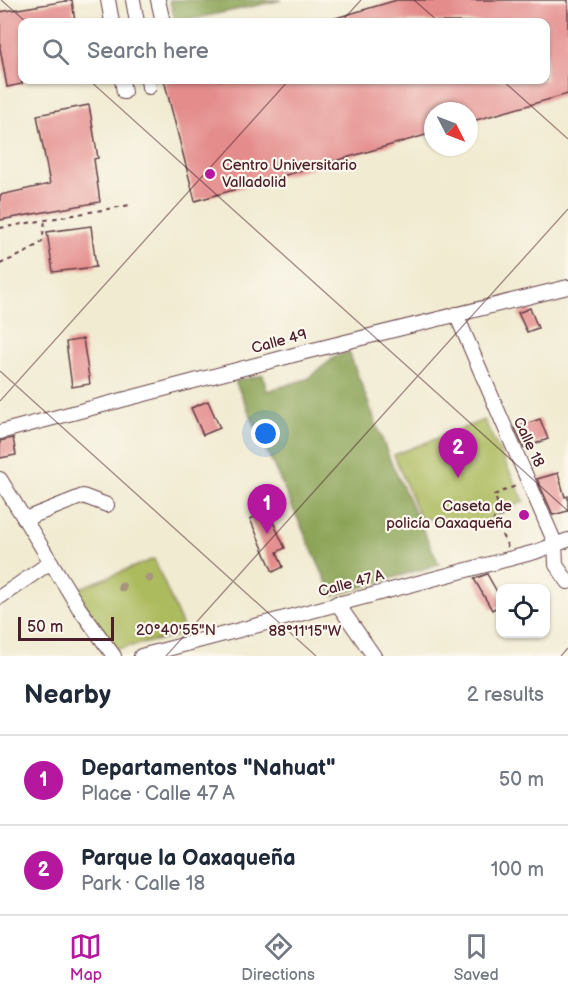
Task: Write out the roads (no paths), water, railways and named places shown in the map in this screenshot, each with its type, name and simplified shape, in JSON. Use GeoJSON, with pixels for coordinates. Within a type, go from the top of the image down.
{"type":"FeatureCollection","features":[{"type":"Feature","properties":{"kind":"street"},"geometry":{"type":"LineString","coordinates":[[108,0],[111,18]]}},
{"type":"Feature","properties":{"kind":"street"},"geometry":{"type":"LineString","coordinates":[[133,0],[136,18]]}},
{"type":"Feature","properties":{"kind":"street"},"geometry":{"type":"LineString","coordinates":[[158,0],[162,18]]}},
{"type":"Feature","properties":{"kind":"street","name":"Calle 49"},"geometry":{"type":"LineString","coordinates":[[0,432],[568,287]]}},
{"type":"Feature","properties":{"kind":"street","name":"Calle 18"},"geometry":{"type":"LineString","coordinates":[[456,314],[529,481],[562,542],[556,565],[568,582]]}},
{"type":"Feature","properties":{"kind":"street"},"geometry":{"type":"LineString","coordinates":[[0,479],[79,608],[114,656]]}},
{"type":"Feature","properties":{"kind":"street"},"geometry":{"type":"LineString","coordinates":[[25,519],[83,496],[107,505]]}},
{"type":"Feature","properties":{"kind":"street","name":"Calle 47 A"},"geometry":{"type":"LineString","coordinates":[[141,656],[562,542]]}},
{"type":"Feature","properties":{"kind":"street"},"geometry":{"type":"LineString","coordinates":[[0,597],[51,562]]}},
{"type":"Feature","properties":{"kind":"street"},"geometry":{"type":"LineString","coordinates":[[337,603],[374,656]]}},
{"type":"Feature","properties":{"kind":"place","name":"Centro Universitario Valladolid"},"geometry":{"type":"Point","coordinates":[210,174]}},
{"type":"Feature","properties":{"kind":"place","name":"Parque la Oaxaqueña"},"geometry":{"type":"Point","coordinates":[458,478]}},
{"type":"Feature","properties":{"kind":"place","name":"Caseta de policía Oaxaqueña"},"geometry":{"type":"Point","coordinates":[524,515]}},
{"type":"Feature","properties":{"kind":"place","name":"Departamentos \"Nahuat\""},"geometry":{"type":"Point","coordinates":[267,534]}}]}
